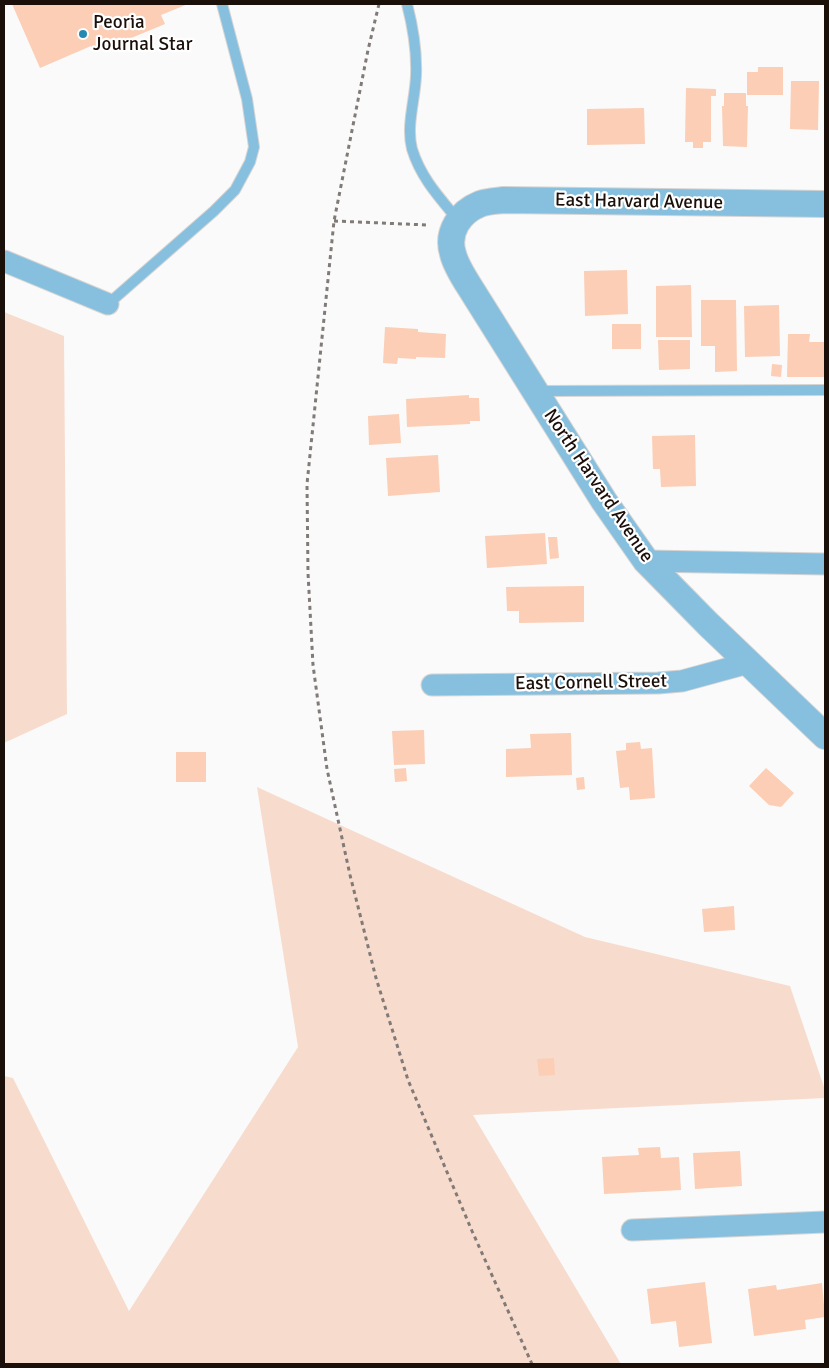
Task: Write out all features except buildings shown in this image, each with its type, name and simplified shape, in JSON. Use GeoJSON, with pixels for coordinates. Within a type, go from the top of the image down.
{"type":"FeatureCollection","features":[{"type":"Feature","properties":{"kind":"street","name":"East Harvard Avenue"},"geometry":{"type":"LineString","coordinates":[[457,223],[479,205],[504,200],[825,204]]}},
{"type":"Feature","properties":{"kind":"street","name":"North Harvard Avenue"},"geometry":{"type":"LineString","coordinates":[[457,223],[451,245],[460,271],[617,522],[646,561],[665,582],[825,736]]}},
{"type":"Feature","properties":{"kind":"street"},"geometry":{"type":"LineString","coordinates":[[4,261],[108,304]]}},
{"type":"Feature","properties":{"kind":"street"},"geometry":{"type":"LineString","coordinates":[[646,561],[825,564]]}},
{"type":"Feature","properties":{"kind":"street","name":"East Cornell Street"},"geometry":{"type":"LineString","coordinates":[[432,685],[658,683],[682,681],[748,663]]}},
{"type":"Feature","properties":{"kind":"street"},"geometry":{"type":"LineString","coordinates":[[632,1230],[825,1222]]}},
{"type":"Feature","properties":{"kind":"lane"},"geometry":{"type":"LineString","coordinates":[[108,304],[214,211],[235,190],[250,162],[254,147],[247,99],[222,4]]}},
{"type":"Feature","properties":{"kind":"lane"},"geometry":{"type":"LineString","coordinates":[[407,4],[413,28],[416,75],[410,130],[412,149],[425,180],[457,223]]}},
{"type":"Feature","properties":{"kind":"lane"},"geometry":{"type":"LineString","coordinates":[[534,391],[825,390]]}},
{"type":"Feature","properties":{"kind":"path"},"geometry":{"type":"LineString","coordinates":[[379,4],[334,221],[307,484],[308,573],[313,665],[327,769],[350,875],[376,978],[408,1080],[472,1231],[532,1364]]}},
{"type":"Feature","properties":{"kind":"path"},"geometry":{"type":"LineString","coordinates":[[334,221],[457,223]]}},
{"type":"Feature","properties":{"kind":"shaded area"},"geometry":{"type":"Polygon","coordinates":[[[4,312],[64,336],[67,714],[4,743],[4,312]]]}},
{"type":"Feature","properties":{"kind":"shaded area"},"geometry":{"type":"Polygon","coordinates":[[[257,787],[585,937],[790,986],[825,1090],[825,1098],[473,1115],[621,1364],[4,1364],[4,1076],[13,1078],[129,1311],[298,1047],[257,787]]]}},
{"type":"Feature","properties":{"kind":"place","name":"Peoria Journal Star"},"geometry":{"type":"Point","coordinates":[83,34]}}]}
